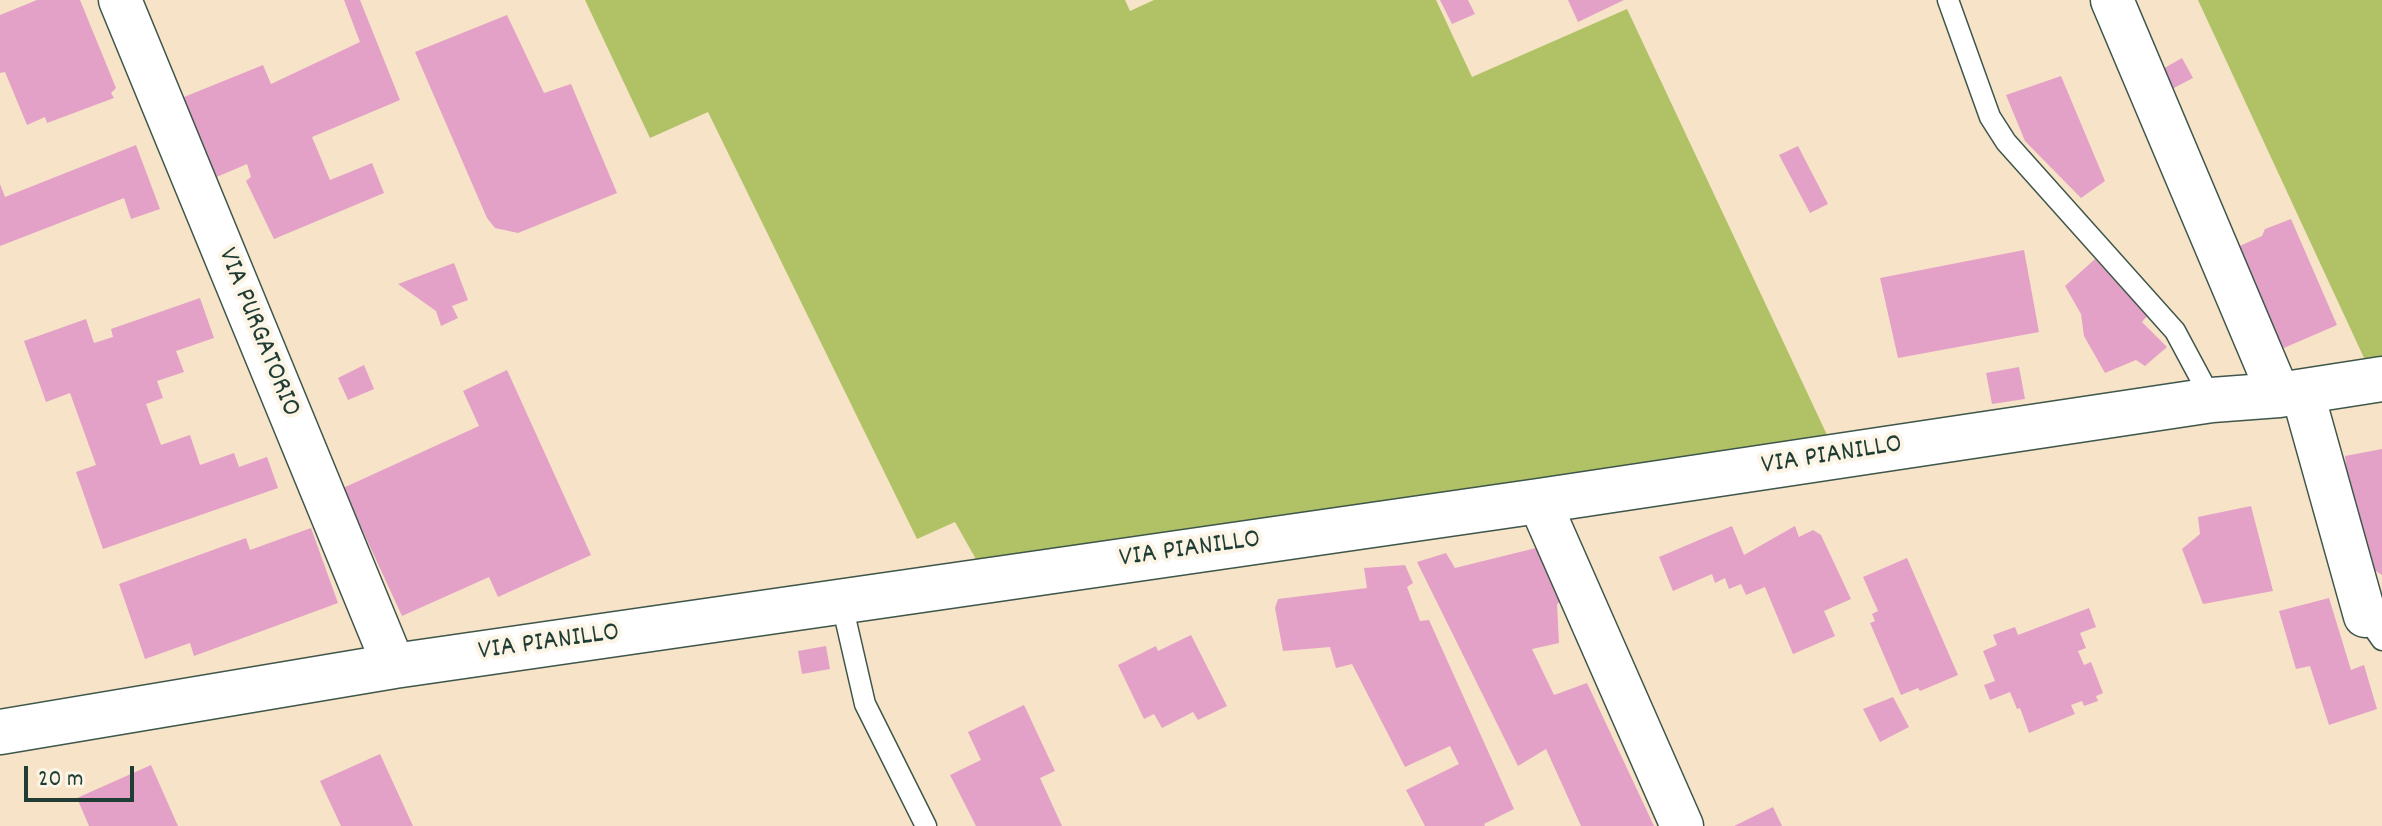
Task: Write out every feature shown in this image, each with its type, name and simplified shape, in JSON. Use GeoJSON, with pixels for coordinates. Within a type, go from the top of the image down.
{"type":"FeatureCollection","features":[{"type":"Feature","properties":{"kind":"street","name":"VIA PURGATORIO"},"geometry":{"type":"LineString","coordinates":[[120,0],[394,666]]}},
{"type":"Feature","properties":{"kind":"street"},"geometry":{"type":"LineString","coordinates":[[2112,0],[2291,393],[2373,628]]}},
{"type":"Feature","properties":{"kind":"street","name":"VIA PIANILLO"},"geometry":{"type":"LineString","coordinates":[[0,732],[394,666],[1539,501],[2212,400],[2291,393],[2382,379]]}},
{"type":"Feature","properties":{"kind":"street"},"geometry":{"type":"LineString","coordinates":[[1539,501],[1682,826]]}},
{"type":"Feature","properties":{"kind":"lane"},"geometry":{"type":"LineString","coordinates":[[1948,0],[1990,117],[2006,142],[2175,331],[2212,400]]}},
{"type":"Feature","properties":{"kind":"lane"},"geometry":{"type":"LineString","coordinates":[[841,600],[865,704],[926,826]]}},
{"type":"Feature","properties":{"kind":"green space"},"geometry":{"type":"Polygon","coordinates":[[[585,0],[1125,0],[1130,11],[1154,0],[1436,0],[1472,77],[1627,9],[1828,437],[977,561],[955,522],[917,539],[708,112],[650,138],[585,0]]]}},
{"type":"Feature","properties":{"kind":"green space"},"geometry":{"type":"Polygon","coordinates":[[[2198,0],[2382,0],[2382,358],[2365,360],[2198,0]]]}},
{"type":"Feature","properties":{"kind":"building"},"geometry":{"type":"Polygon","coordinates":[[[37,0],[80,0],[116,88],[111,93],[114,98],[47,123],[45,117],[27,125],[5,72],[0,73],[0,15],[37,0]]]}},
{"type":"Feature","properties":{"kind":"building"},"geometry":{"type":"Polygon","coordinates":[[[344,0],[360,0],[400,100],[312,137],[330,180],[372,163],[384,193],[274,239],[246,181],[251,177],[247,164],[212,179],[184,97],[263,65],[271,84],[360,42],[344,0]]]}},
{"type":"Feature","properties":{"kind":"building"},"geometry":{"type":"Polygon","coordinates":[[[1440,0],[1468,0],[1475,14],[1452,24],[1440,0]]]}},
{"type":"Feature","properties":{"kind":"building"},"geometry":{"type":"Polygon","coordinates":[[[1568,0],[1624,0],[1578,22],[1568,0]]]}},
{"type":"Feature","properties":{"kind":"building"},"geometry":{"type":"Polygon","coordinates":[[[507,15],[544,93],[571,84],[617,193],[518,233],[495,228],[487,218],[415,52],[507,15]]]}},
{"type":"Feature","properties":{"kind":"building"},"geometry":{"type":"Polygon","coordinates":[[[2182,58],[2193,78],[2170,90],[2161,70],[2182,58]]]}},
{"type":"Feature","properties":{"kind":"building"},"geometry":{"type":"Polygon","coordinates":[[[2061,76],[2105,181],[2081,198],[2025,141],[2006,95],[2061,76]]]}},
{"type":"Feature","properties":{"kind":"building"},"geometry":{"type":"Polygon","coordinates":[[[136,145],[160,209],[131,219],[124,198],[0,246],[0,184],[5,197],[136,145]]]}},
{"type":"Feature","properties":{"kind":"building"},"geometry":{"type":"Polygon","coordinates":[[[1798,146],[1828,204],[1810,213],[1779,155],[1798,146]]]}},
{"type":"Feature","properties":{"kind":"building"},"geometry":{"type":"Polygon","coordinates":[[[2291,219],[2337,325],[2277,351],[2233,249],[2262,236],[2265,229],[2291,219]]]}},
{"type":"Feature","properties":{"kind":"building"},"geometry":{"type":"Polygon","coordinates":[[[2024,250],[2039,332],[1898,358],[1880,278],[2024,250]]]}},
{"type":"Feature","properties":{"kind":"building"},"geometry":{"type":"Polygon","coordinates":[[[2095,259],[2147,316],[2142,322],[2167,347],[2145,366],[2136,360],[2105,373],[2084,336],[2081,314],[2065,286],[2095,259]]]}},
{"type":"Feature","properties":{"kind":"building"},"geometry":{"type":"Polygon","coordinates":[[[454,263],[468,300],[452,306],[458,318],[441,326],[436,311],[398,284],[454,263]]]}},
{"type":"Feature","properties":{"kind":"building"},"geometry":{"type":"Polygon","coordinates":[[[200,298],[214,338],[176,351],[184,372],[157,381],[163,398],[146,404],[161,445],[190,435],[200,465],[234,453],[239,467],[267,457],[278,488],[103,549],[76,472],[96,465],[70,393],[46,402],[24,341],[86,319],[94,343],[113,337],[111,329],[200,298]]]}},
{"type":"Feature","properties":{"kind":"building"},"geometry":{"type":"Polygon","coordinates":[[[364,365],[374,389],[348,400],[338,378],[364,365]]]}},
{"type":"Feature","properties":{"kind":"building"},"geometry":{"type":"Polygon","coordinates":[[[2019,367],[2025,399],[1992,404],[1986,373],[2019,367]]]}},
{"type":"Feature","properties":{"kind":"building"},"geometry":{"type":"Polygon","coordinates":[[[507,370],[591,555],[498,597],[489,577],[402,616],[343,488],[479,426],[463,391],[507,370]]]}},
{"type":"Feature","properties":{"kind":"building"},"geometry":{"type":"Polygon","coordinates":[[[2382,449],[2382,575],[2356,558],[2345,456],[2382,449]]]}},
{"type":"Feature","properties":{"kind":"building"},"geometry":{"type":"Polygon","coordinates":[[[2251,506],[2273,591],[2203,604],[2182,549],[2200,534],[2198,517],[2251,506]]]}},
{"type":"Feature","properties":{"kind":"building"},"geometry":{"type":"Polygon","coordinates":[[[1732,526],[1744,555],[1795,526],[1799,537],[1813,530],[1821,535],[1851,599],[1824,611],[1835,636],[1793,654],[1765,587],[1746,595],[1741,584],[1729,589],[1725,578],[1715,583],[1712,574],[1673,591],[1659,557],[1732,526]]]}},
{"type":"Feature","properties":{"kind":"building"},"geometry":{"type":"Polygon","coordinates":[[[311,528],[338,603],[194,656],[190,643],[145,659],[119,584],[246,538],[250,550],[311,528]]]}},
{"type":"Feature","properties":{"kind":"building"},"geometry":{"type":"Polygon","coordinates":[[[1540,547],[1564,599],[1557,604],[1559,643],[1532,649],[1554,695],[1587,683],[1654,826],[1581,826],[1546,749],[1518,766],[1417,562],[1446,553],[1455,568],[1540,547]]]}},
{"type":"Feature","properties":{"kind":"building"},"geometry":{"type":"Polygon","coordinates":[[[1907,558],[1958,675],[1920,691],[1918,688],[1901,695],[1870,623],[1875,621],[1872,614],[1878,611],[1863,577],[1907,558]]]}},
{"type":"Feature","properties":{"kind":"building"},"geometry":{"type":"Polygon","coordinates":[[[1405,565],[1413,583],[1407,587],[1420,621],[1429,620],[1514,809],[1485,826],[1425,826],[1406,790],[1459,764],[1450,746],[1405,767],[1352,664],[1336,668],[1330,647],[1283,651],[1275,608],[1278,599],[1367,588],[1364,568],[1405,565]]]}},
{"type":"Feature","properties":{"kind":"building"},"geometry":{"type":"Polygon","coordinates":[[[2329,598],[2351,670],[2364,665],[2377,709],[2329,725],[2310,666],[2296,669],[2279,611],[2329,598]]]}},
{"type":"Feature","properties":{"kind":"building"},"geometry":{"type":"Polygon","coordinates":[[[2089,608],[2096,627],[2080,633],[2086,648],[2078,651],[2084,665],[2091,662],[2103,693],[2096,696],[2098,701],[2084,706],[2082,701],[2071,705],[2075,714],[2029,733],[2010,692],[1990,700],[1984,685],[1995,681],[1983,651],[1997,645],[1993,635],[2015,627],[2018,635],[2089,608]]]}},
{"type":"Feature","properties":{"kind":"building"},"geometry":{"type":"Polygon","coordinates":[[[1191,635],[1227,706],[1198,720],[1193,712],[1162,728],[1154,714],[1144,719],[1118,665],[1156,646],[1158,651],[1191,635]]]}},
{"type":"Feature","properties":{"kind":"building"},"geometry":{"type":"Polygon","coordinates":[[[826,646],[830,669],[802,674],[798,651],[826,646]]]}},
{"type":"Feature","properties":{"kind":"building"},"geometry":{"type":"Polygon","coordinates":[[[1893,697],[1909,727],[1880,742],[1863,709],[1893,697]]]}},
{"type":"Feature","properties":{"kind":"building"},"geometry":{"type":"Polygon","coordinates":[[[1024,705],[1055,771],[1040,778],[1062,826],[976,826],[950,775],[981,760],[968,732],[1024,705]]]}},
{"type":"Feature","properties":{"kind":"building"},"geometry":{"type":"Polygon","coordinates":[[[380,754],[413,826],[341,826],[320,781],[380,754]]]}},
{"type":"Feature","properties":{"kind":"building"},"geometry":{"type":"Polygon","coordinates":[[[151,765],[178,826],[89,826],[77,798],[151,765]]]}},
{"type":"Feature","properties":{"kind":"building"},"geometry":{"type":"Polygon","coordinates":[[[1773,807],[1782,826],[1734,826],[1773,807]]]}}]}
